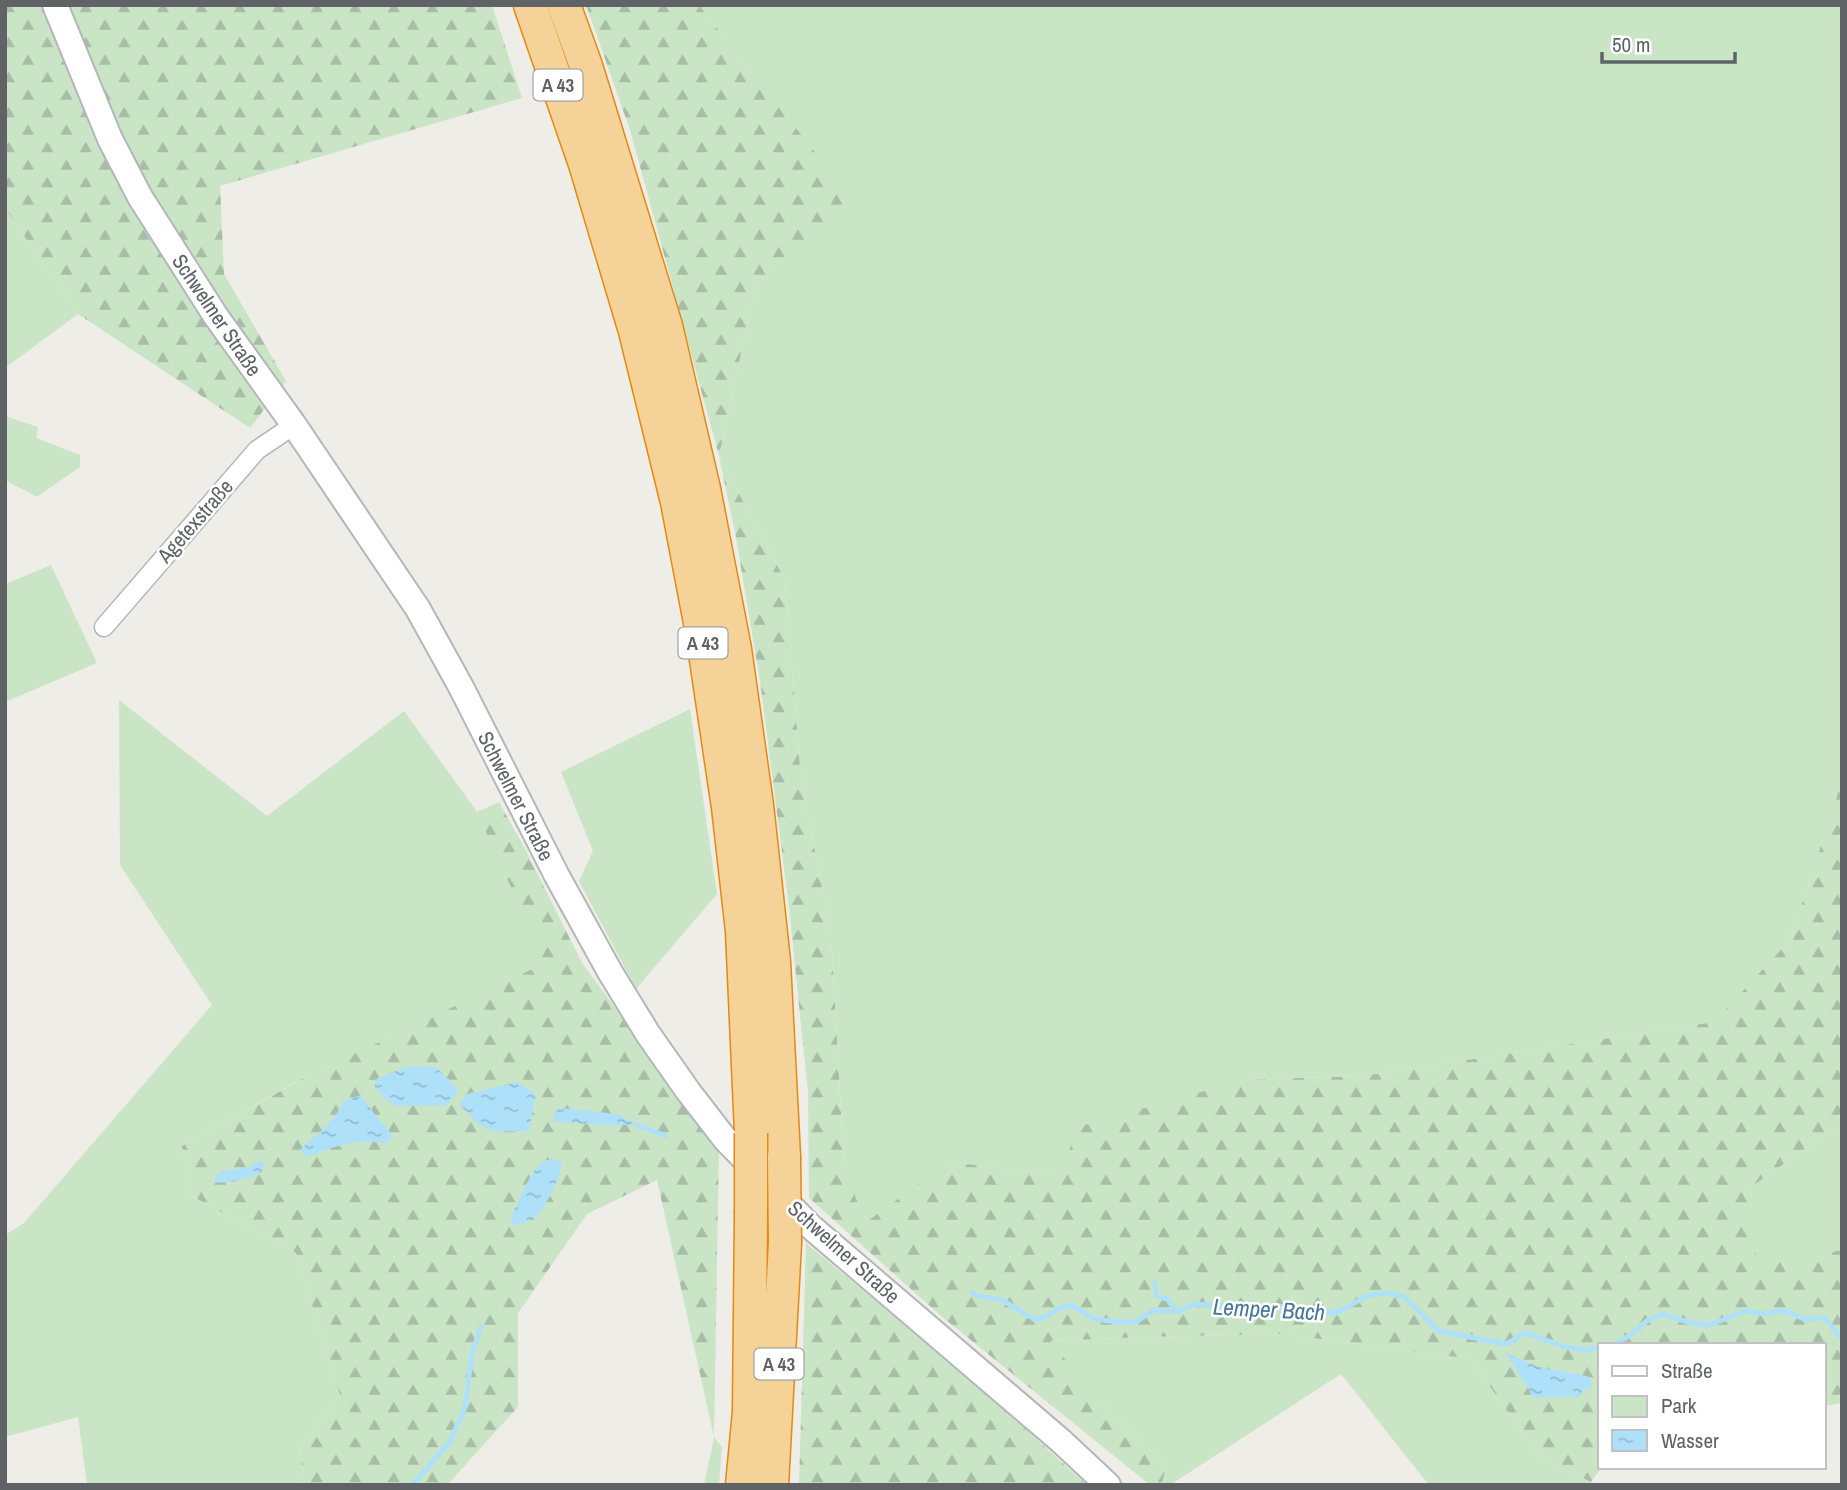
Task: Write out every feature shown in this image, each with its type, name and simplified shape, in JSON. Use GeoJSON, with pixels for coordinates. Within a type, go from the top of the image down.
{"type":"FeatureCollection","features":[{"type":"Feature","properties":{"kind":"highway","name":"A 43"},"geometry":{"type":"LineString","coordinates":[[530,5],[593,190],[635,331],[677,502],[702,633],[729,807],[742,931],[751,1133],[749,1412],[743,1485]]}},
{"type":"Feature","properties":{"kind":"highway","name":"A 43"},"geometry":{"type":"LineString","coordinates":[[564,5],[586,66],[666,326],[704,489],[730,622],[757,805],[774,962],[784,1157],[785,1242],[772,1485]]}},
{"type":"Feature","properties":{"kind":"main road","name":"Schwelmer Straße"},"geometry":{"type":"LineString","coordinates":[[55,5],[110,138],[140,197],[215,315],[294,425],[418,609],[467,698],[556,876],[648,1034],[688,1091],[726,1139],[811,1227],[1061,1441],[1108,1485]]}},
{"type":"Feature","properties":{"kind":"street","name":"Agetexstraße"},"geometry":{"type":"LineString","coordinates":[[104,627],[257,450],[294,425]]}},
{"type":"Feature","properties":{"kind":"green space"},"geometry":{"type":"Polygon","coordinates":[[[5,5],[492,5],[522,98],[220,186],[224,274],[286,381],[250,428],[78,314],[5,208],[5,5]]]}},
{"type":"Feature","properties":{"kind":"green space"},"geometry":{"type":"Polygon","coordinates":[[[586,5],[699,5],[852,199],[756,283],[719,456],[630,130],[586,5]]]}},
{"type":"Feature","properties":{"kind":"green space"},"geometry":{"type":"Polygon","coordinates":[[[699,5],[1842,5],[1842,787],[1790,940],[1715,1022],[1363,1076],[1243,1080],[1057,1174],[949,1162],[865,1224],[847,1184],[844,1165],[831,933],[801,780],[785,580],[719,456],[756,283],[851,199],[699,5]]]}},
{"type":"Feature","properties":{"kind":"green space"},"geometry":{"type":"Polygon","coordinates":[[[5,208],[78,314],[5,368],[5,208]]]}},
{"type":"Feature","properties":{"kind":"green space"},"geometry":{"type":"Polygon","coordinates":[[[5,416],[38,427],[36,438],[80,455],[80,467],[37,497],[5,480],[5,416]]]}},
{"type":"Feature","properties":{"kind":"green space"},"geometry":{"type":"Polygon","coordinates":[[[719,456],[785,580],[801,780],[831,933],[844,1165],[865,1223],[949,1162],[1057,1174],[1081,1126],[1243,1080],[1363,1076],[1714,1022],[1790,940],[1842,787],[1842,1127],[1828,1132],[1750,1188],[1757,1267],[1842,1250],[1842,1403],[1826,1406],[1826,1343],[1598,1343],[1598,1469],[1601,1469],[1591,1482],[1539,1457],[1471,1359],[1283,1334],[1050,1341],[1103,1405],[1167,1467],[1161,1485],[1150,1485],[941,1316],[809,1198],[808,1093],[789,907],[760,681],[719,456]]]}},
{"type":"Feature","properties":{"kind":"green space"},"geometry":{"type":"Polygon","coordinates":[[[51,565],[97,663],[5,702],[5,584],[51,565]]]}},
{"type":"Feature","properties":{"kind":"green space"},"geometry":{"type":"Polygon","coordinates":[[[119,700],[267,816],[404,711],[478,813],[546,963],[296,1082],[182,1146],[192,1196],[296,1253],[340,1395],[300,1447],[304,1485],[87,1485],[78,1417],[5,1437],[5,1235],[24,1223],[212,1005],[120,865],[119,700]]]}},
{"type":"Feature","properties":{"kind":"green space"},"geometry":{"type":"Polygon","coordinates":[[[690,709],[717,894],[636,989],[579,881],[593,851],[561,772],[690,709]]]}},
{"type":"Feature","properties":{"kind":"green space"},"geometry":{"type":"Polygon","coordinates":[[[499,802],[582,963],[719,1148],[714,1437],[657,1180],[587,1214],[518,1313],[518,1407],[447,1485],[304,1485],[300,1447],[340,1395],[296,1253],[192,1196],[182,1146],[304,1078],[545,963],[477,812],[499,802]]]}},
{"type":"Feature","properties":{"kind":"green space"},"geometry":{"type":"Polygon","coordinates":[[[1842,1127],[1842,1250],[1756,1268],[1750,1188],[1828,1132],[1842,1127]]]}},
{"type":"Feature","properties":{"kind":"green space"},"geometry":{"type":"Polygon","coordinates":[[[806,1243],[962,1372],[1087,1485],[799,1485],[806,1243]]]}},
{"type":"Feature","properties":{"kind":"green space"},"geometry":{"type":"Polygon","coordinates":[[[1283,1334],[1471,1359],[1539,1457],[1591,1482],[1591,1485],[1429,1485],[1341,1374],[1170,1485],[1161,1485],[1167,1467],[1103,1405],[1049,1341],[1283,1334]]]}},
{"type":"Feature","properties":{"kind":"green space"},"geometry":{"type":"Polygon","coordinates":[[[714,1437],[722,1447],[719,1485],[704,1485],[714,1437]]]}},
{"type":"Feature","properties":{"kind":"water"},"geometry":{"type":"Polygon","coordinates":[[[409,1066],[436,1067],[458,1092],[447,1105],[397,1106],[375,1088],[375,1081],[409,1066]]]}},
{"type":"Feature","properties":{"kind":"water"},"geometry":{"type":"Polygon","coordinates":[[[517,1082],[536,1094],[529,1131],[495,1132],[479,1124],[459,1104],[467,1094],[517,1082]]]}},
{"type":"Feature","properties":{"kind":"water"},"geometry":{"type":"Polygon","coordinates":[[[361,1095],[393,1136],[386,1144],[356,1142],[307,1157],[300,1150],[330,1122],[343,1101],[361,1095]]]}},
{"type":"Feature","properties":{"kind":"water"},"geometry":{"type":"Polygon","coordinates":[[[560,1108],[618,1114],[637,1125],[553,1121],[555,1111],[560,1108]]]}},
{"type":"Feature","properties":{"kind":"water"},"geometry":{"type":"Polygon","coordinates":[[[553,1158],[562,1164],[546,1203],[535,1217],[514,1225],[510,1219],[529,1179],[540,1163],[553,1158]]]}},
{"type":"Feature","properties":{"kind":"water"},"geometry":{"type":"Polygon","coordinates":[[[262,1161],[264,1165],[261,1173],[238,1181],[217,1183],[214,1178],[223,1171],[249,1167],[262,1161]]]}},
{"type":"Feature","properties":{"kind":"water"},"geometry":{"type":"Polygon","coordinates":[[[1506,1353],[1539,1367],[1587,1376],[1592,1386],[1590,1389],[1583,1389],[1580,1397],[1533,1397],[1506,1353]]]}},
{"type":"Feature","properties":{"kind":"waterway","name":"Lemper Bach"},"geometry":{"type":"LineString","coordinates":[[637,1125],[666,1136]]}},
{"type":"Feature","properties":{"kind":"waterway"},"geometry":{"type":"LineString","coordinates":[[1155,1283],[1156,1296],[1167,1299],[1177,1312]]}},
{"type":"Feature","properties":{"kind":"waterway","name":"Lemper Bach"},"geometry":{"type":"LineString","coordinates":[[972,1292],[977,1296],[1002,1300],[1034,1319],[1043,1318],[1064,1306],[1073,1306],[1094,1319],[1118,1322],[1136,1322],[1154,1310],[1177,1312],[1194,1304],[1227,1306],[1238,1312],[1248,1313],[1274,1306],[1336,1313],[1369,1295],[1390,1293],[1404,1297],[1439,1331],[1506,1344],[1525,1333],[1571,1348],[1598,1348]]}},
{"type":"Feature","properties":{"kind":"waterway","name":"Lemper Bach"},"geometry":{"type":"LineString","coordinates":[[1616,1343],[1648,1320],[1663,1314],[1691,1323],[1710,1325],[1745,1311],[1766,1314],[1786,1311],[1804,1319],[1825,1318],[1842,1339]]}},
{"type":"Feature","properties":{"kind":"waterway"},"geometry":{"type":"LineString","coordinates":[[412,1485],[450,1442],[465,1407],[472,1353],[481,1327]]}}]}
